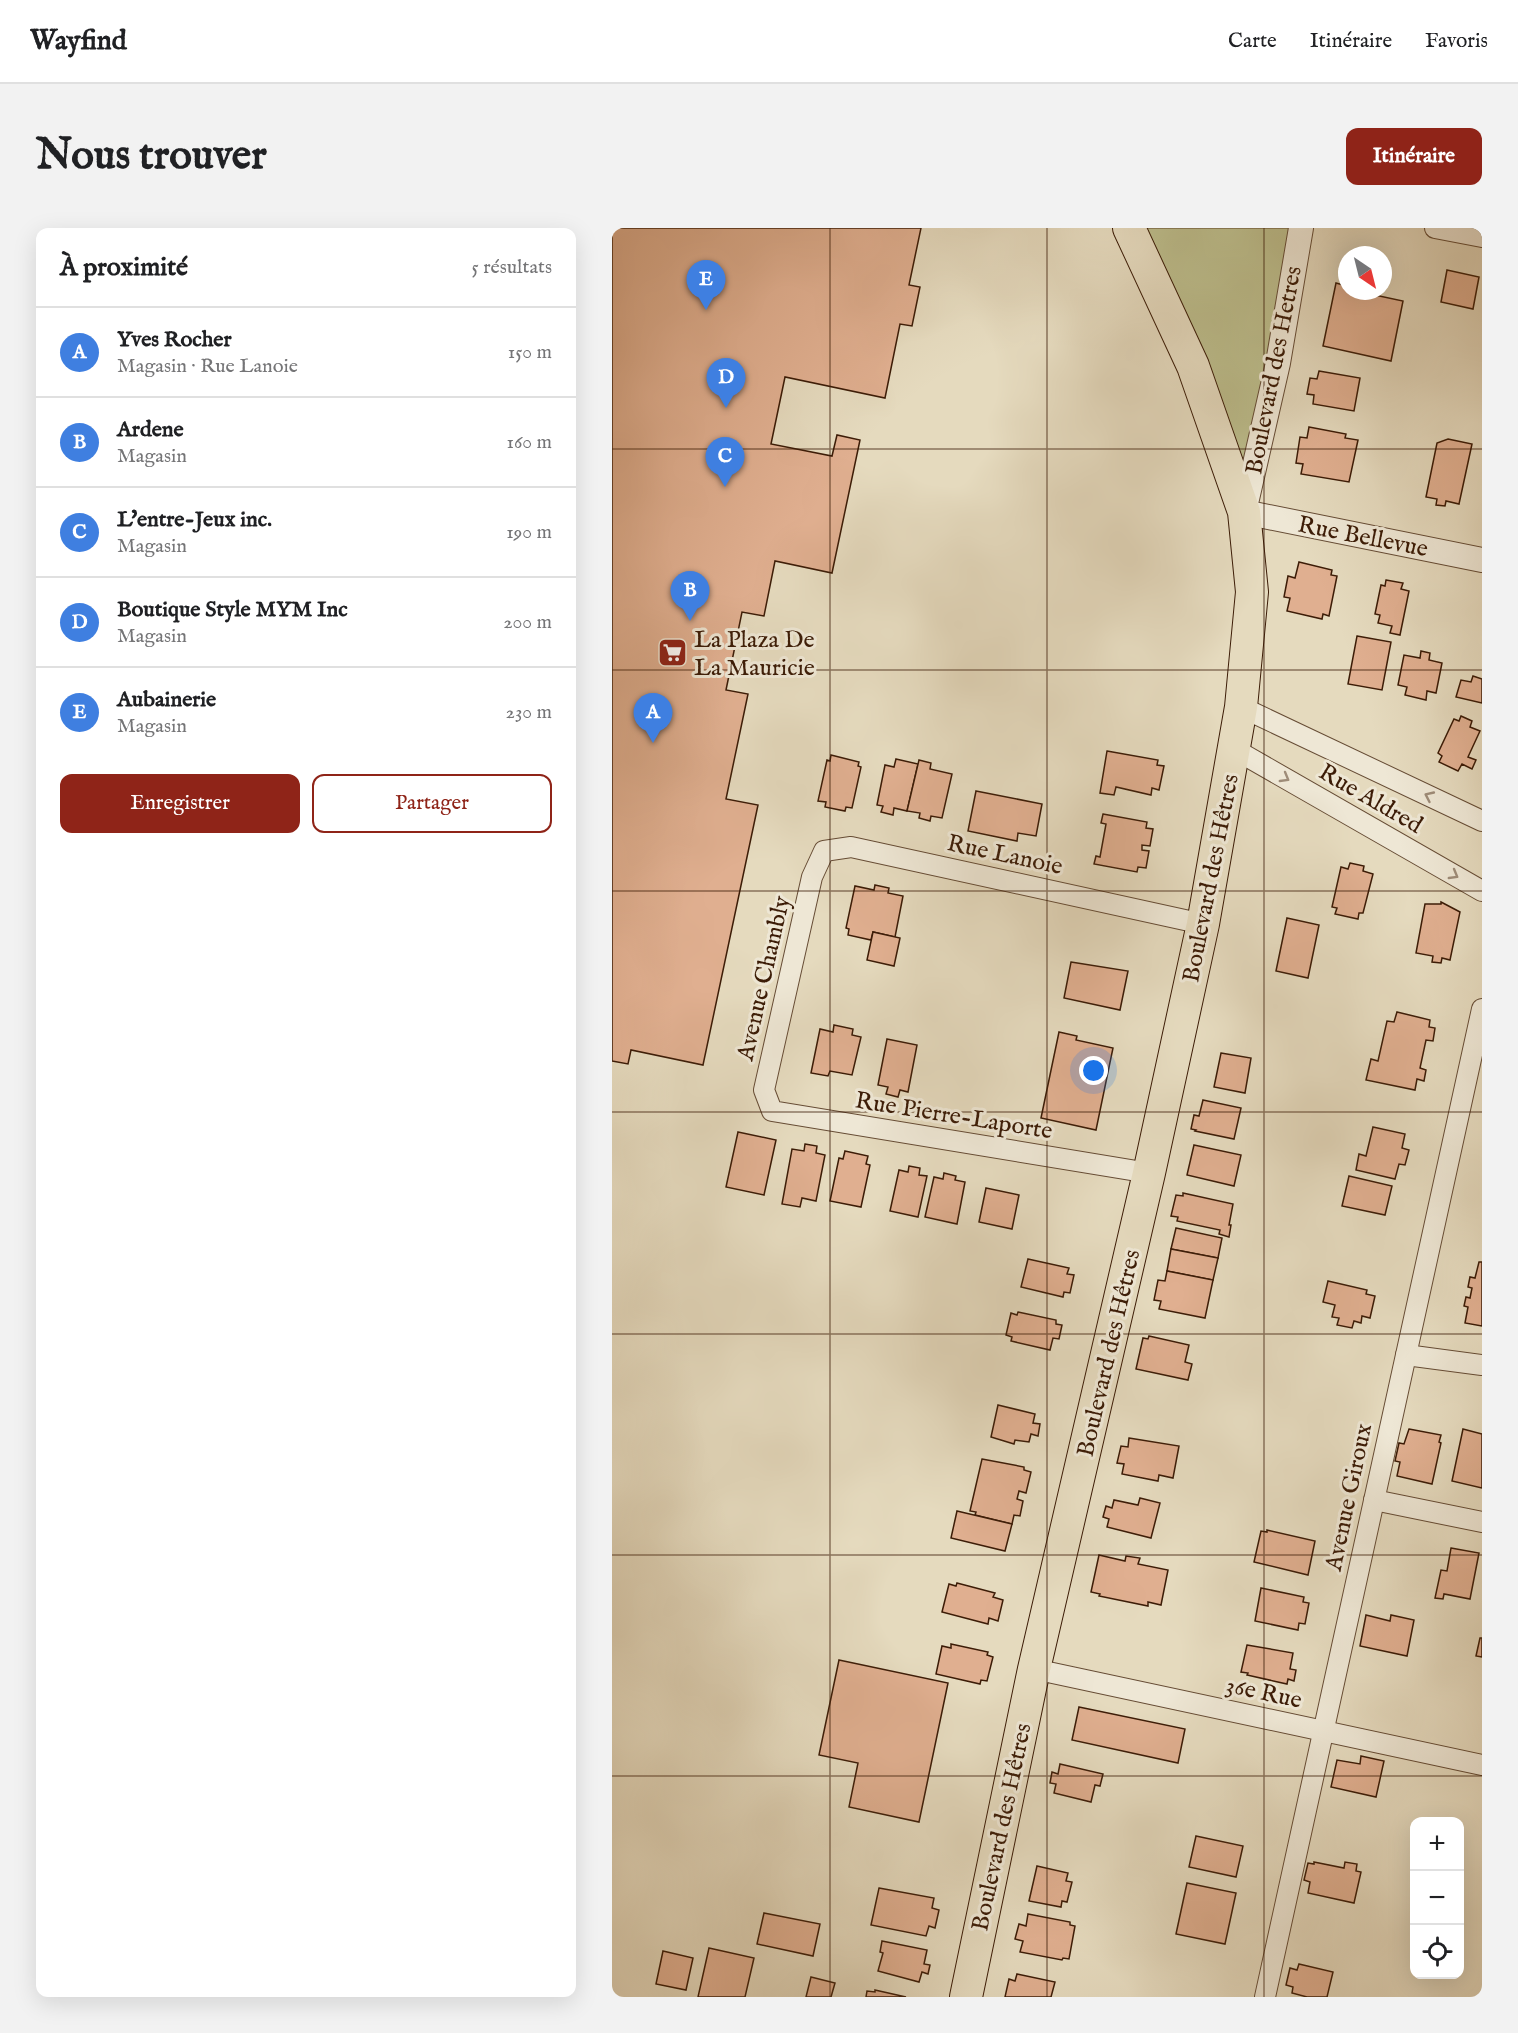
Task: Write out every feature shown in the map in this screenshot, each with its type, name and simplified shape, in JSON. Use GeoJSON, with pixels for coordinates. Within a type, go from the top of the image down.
{"type":"FeatureCollection","features":[{"type":"Feature","properties":{"kind":"main road","name":"Boulevard des Hêtres"},"geometry":{"type":"LineString","coordinates":[[966,1997],[1034,1669],[1149,1173],[1203,924],[1241,707],[1252,592],[1244,512],[1193,366],[1129,228]]}},
{"type":"Feature","properties":{"kind":"street","name":"Boulevard des Hetres"},"geometry":{"type":"LineString","coordinates":[[1244,512],[1278,363],[1301,228]]}},
{"type":"Feature","properties":{"kind":"street"},"geometry":{"type":"LineString","coordinates":[[1435,228],[1482,237]]}},
{"type":"Feature","properties":{"kind":"street","name":"Rue Bellevue"},"geometry":{"type":"LineString","coordinates":[[1244,512],[1482,560]]}},
{"type":"Feature","properties":{"kind":"street","name":"Rue Aldred"},"geometry":{"type":"LineString","coordinates":[[1241,707],[1482,821]]}},
{"type":"Feature","properties":{"kind":"street","name":"Rue Aldred"},"geometry":{"type":"LineString","coordinates":[[1234,749],[1482,891]]}},
{"type":"Feature","properties":{"kind":"street","name":"Rue Lanoie"},"geometry":{"type":"LineString","coordinates":[[812,877],[824,851],[851,847],[1203,924]]}},
{"type":"Feature","properties":{"kind":"street","name":"Avenue Chambly"},"geometry":{"type":"LineString","coordinates":[[764,1090],[812,877]]}},
{"type":"Feature","properties":{"kind":"street","name":"Avenue Giroux"},"geometry":{"type":"LineString","coordinates":[[1265,1997],[1482,1009]]}},
{"type":"Feature","properties":{"kind":"street","name":"Rue Pierre-Laporte"},"geometry":{"type":"LineString","coordinates":[[764,1090],[772,1111],[1149,1173]]}},
{"type":"Feature","properties":{"kind":"street"},"geometry":{"type":"LineString","coordinates":[[1406,1355],[1482,1365]]}},
{"type":"Feature","properties":{"kind":"street"},"geometry":{"type":"LineString","coordinates":[[1374,1500],[1482,1522]]}},
{"type":"Feature","properties":{"kind":"street","name":"36e Rue"},"geometry":{"type":"LineString","coordinates":[[1034,1669],[1482,1765]]}},
{"type":"Feature","properties":{"kind":"green space"},"geometry":{"type":"Polygon","coordinates":[[[1129,228],[1301,228],[1244,512],[1129,228]]]}},
{"type":"Feature","properties":{"kind":"building","name":"La Plaza De La Mauricie"},"geometry":{"type":"Polygon","coordinates":[[[612,228],[921,228],[909,285],[920,287],[912,326],[900,324],[885,398],[785,377],[771,444],[832,456],[837,435],[860,440],[832,573],[775,561],[764,616],[742,612],[726,690],[748,694],[726,799],[758,805],[703,1065],[631,1050],[628,1064],[612,1061],[612,228]]]}},
{"type":"Feature","properties":{"kind":"building"},"geometry":{"type":"Polygon","coordinates":[[[1447,270],[1479,277],[1473,309],[1441,302],[1447,270]]]}},
{"type":"Feature","properties":{"kind":"building"},"geometry":{"type":"Polygon","coordinates":[[[1336,283],[1338,284],[1338,300],[1392,299],[1403,301],[1391,361],[1323,346],[1336,283]]]}},
{"type":"Feature","properties":{"kind":"building"},"geometry":{"type":"Polygon","coordinates":[[[1319,371],[1360,378],[1354,411],[1313,404],[1314,395],[1307,394],[1310,378],[1317,379],[1319,371]]]}},
{"type":"Feature","properties":{"kind":"building"},"geometry":{"type":"Polygon","coordinates":[[[1309,427],[1346,434],[1345,438],[1358,440],[1349,482],[1301,474],[1303,464],[1296,463],[1300,437],[1307,438],[1309,427]]]}},
{"type":"Feature","properties":{"kind":"building"},"geometry":{"type":"Polygon","coordinates":[[[1448,439],[1472,444],[1459,504],[1446,501],[1445,506],[1436,505],[1437,499],[1426,497],[1437,443],[1448,439]]]}},
{"type":"Feature","properties":{"kind":"building"},"geometry":{"type":"Polygon","coordinates":[[[1299,562],[1332,570],[1331,575],[1337,576],[1329,616],[1323,614],[1322,619],[1287,611],[1290,598],[1284,597],[1288,576],[1295,578],[1299,562]]]}},
{"type":"Feature","properties":{"kind":"building"},"geometry":{"type":"Polygon","coordinates":[[[1386,580],[1403,583],[1401,589],[1409,591],[1400,635],[1390,633],[1392,626],[1378,623],[1380,615],[1375,614],[1381,585],[1385,586],[1386,580]]]}},
{"type":"Feature","properties":{"kind":"building"},"geometry":{"type":"Polygon","coordinates":[[[1357,636],[1391,642],[1382,690],[1348,684],[1357,636]]]}},
{"type":"Feature","properties":{"kind":"building"},"geometry":{"type":"Polygon","coordinates":[[[1421,651],[1430,653],[1429,660],[1442,663],[1436,693],[1427,691],[1426,700],[1405,695],[1407,687],[1398,685],[1404,655],[1420,658],[1421,651]]]}},
{"type":"Feature","properties":{"kind":"building"},"geometry":{"type":"Polygon","coordinates":[[[1473,676],[1482,679],[1482,703],[1456,697],[1461,680],[1471,682],[1473,676]]]}},
{"type":"Feature","properties":{"kind":"building"},"geometry":{"type":"Polygon","coordinates":[[[1461,716],[1472,721],[1470,727],[1480,731],[1468,757],[1476,760],[1472,769],[1462,764],[1458,771],[1439,762],[1442,756],[1438,753],[1454,719],[1459,721],[1461,716]]]}},
{"type":"Feature","properties":{"kind":"building"},"geometry":{"type":"Polygon","coordinates":[[[1107,751],[1158,760],[1157,765],[1164,766],[1159,790],[1152,788],[1151,795],[1116,787],[1114,795],[1100,793],[1107,751]]]}},
{"type":"Feature","properties":{"kind":"building"},"geometry":{"type":"Polygon","coordinates":[[[831,755],[859,762],[858,766],[861,767],[852,808],[846,807],[845,811],[825,807],[826,802],[818,801],[827,760],[830,761],[831,755]]]}},
{"type":"Feature","properties":{"kind":"building"},"geometry":{"type":"Polygon","coordinates":[[[896,759],[918,764],[907,811],[894,808],[893,815],[881,812],[883,806],[877,805],[885,765],[894,767],[896,759]]]}},
{"type":"Feature","properties":{"kind":"building"},"geometry":{"type":"Polygon","coordinates":[[[919,760],[931,763],[930,769],[952,774],[942,818],[931,816],[930,821],[919,818],[920,813],[907,811],[919,760]]]}},
{"type":"Feature","properties":{"kind":"building"},"geometry":{"type":"Polygon","coordinates":[[[976,791],[1042,804],[1036,836],[1018,833],[1017,841],[968,831],[976,791]]]}},
{"type":"Feature","properties":{"kind":"building"},"geometry":{"type":"Polygon","coordinates":[[[1103,814],[1147,822],[1146,828],[1153,829],[1150,846],[1142,845],[1142,850],[1149,851],[1146,868],[1138,867],[1137,872],[1094,864],[1096,856],[1100,857],[1106,824],[1101,823],[1103,814]]]}},
{"type":"Feature","properties":{"kind":"building"},"geometry":{"type":"Polygon","coordinates":[[[1350,863],[1364,866],[1363,871],[1373,874],[1363,913],[1359,913],[1358,919],[1335,914],[1337,908],[1332,907],[1341,867],[1348,869],[1350,863]]]}},
{"type":"Feature","properties":{"kind":"building"},"geometry":{"type":"Polygon","coordinates":[[[875,885],[889,888],[888,893],[903,896],[895,937],[873,932],[871,940],[848,935],[849,929],[846,928],[855,886],[874,890],[875,885]]]}},
{"type":"Feature","properties":{"kind":"building"},"geometry":{"type":"Polygon","coordinates":[[[1441,902],[1460,912],[1450,960],[1442,958],[1441,963],[1432,962],[1433,956],[1416,953],[1425,904],[1441,904],[1441,902]]]}},
{"type":"Feature","properties":{"kind":"building"},"geometry":{"type":"Polygon","coordinates":[[[1287,918],[1319,925],[1308,978],[1276,971],[1287,918]]]}},
{"type":"Feature","properties":{"kind":"building"},"geometry":{"type":"Polygon","coordinates":[[[873,932],[900,938],[894,966],[867,960],[873,932]]]}},
{"type":"Feature","properties":{"kind":"building"},"geometry":{"type":"Polygon","coordinates":[[[1071,962],[1128,971],[1120,1010],[1064,998],[1071,962]]]}},
{"type":"Feature","properties":{"kind":"building"},"geometry":{"type":"Polygon","coordinates":[[[1397,1012],[1430,1020],[1429,1027],[1435,1028],[1433,1041],[1426,1040],[1420,1068],[1426,1070],[1424,1081],[1417,1079],[1415,1090],[1366,1080],[1371,1059],[1378,1061],[1387,1021],[1394,1022],[1397,1012]]]}},
{"type":"Feature","properties":{"kind":"building"},"geometry":{"type":"Polygon","coordinates":[[[834,1025],[853,1029],[852,1035],[861,1037],[852,1075],[830,1071],[828,1076],[811,1073],[820,1029],[833,1032],[834,1025]]]}},
{"type":"Feature","properties":{"kind":"building"},"geometry":{"type":"Polygon","coordinates":[[[1059,1032],[1077,1036],[1076,1040],[1113,1048],[1096,1130],[1041,1118],[1059,1032]]]}},
{"type":"Feature","properties":{"kind":"building"},"geometry":{"type":"Polygon","coordinates":[[[887,1039],[917,1045],[908,1092],[900,1090],[898,1097],[886,1094],[888,1087],[878,1085],[887,1039]]]}},
{"type":"Feature","properties":{"kind":"building"},"geometry":{"type":"Polygon","coordinates":[[[1221,1053],[1251,1058],[1245,1093],[1214,1087],[1221,1053]]]}},
{"type":"Feature","properties":{"kind":"building"},"geometry":{"type":"Polygon","coordinates":[[[1203,1100],[1241,1108],[1234,1139],[1191,1129],[1194,1115],[1199,1116],[1203,1100]]]}},
{"type":"Feature","properties":{"kind":"building"},"geometry":{"type":"Polygon","coordinates":[[[1373,1127],[1405,1134],[1402,1148],[1409,1150],[1405,1165],[1399,1164],[1395,1179],[1356,1170],[1359,1154],[1366,1156],[1373,1127]]]}},
{"type":"Feature","properties":{"kind":"building"},"geometry":{"type":"Polygon","coordinates":[[[738,1132],[776,1140],[764,1195],[726,1187],[738,1132]]]}},
{"type":"Feature","properties":{"kind":"building"},"geometry":{"type":"Polygon","coordinates":[[[805,1144],[817,1146],[816,1153],[825,1155],[816,1201],[802,1198],[800,1207],[782,1204],[792,1149],[804,1151],[805,1144]]]}},
{"type":"Feature","properties":{"kind":"building"},"geometry":{"type":"Polygon","coordinates":[[[1194,1145],[1241,1155],[1234,1186],[1187,1175],[1194,1145]]]}},
{"type":"Feature","properties":{"kind":"building"},"geometry":{"type":"Polygon","coordinates":[[[845,1151],[868,1156],[866,1164],[870,1165],[861,1207],[830,1201],[839,1158],[843,1159],[845,1151]]]}},
{"type":"Feature","properties":{"kind":"building"},"geometry":{"type":"Polygon","coordinates":[[[909,1166],[920,1168],[919,1175],[927,1176],[918,1217],[890,1211],[899,1170],[908,1172],[909,1166]]]}},
{"type":"Feature","properties":{"kind":"building"},"geometry":{"type":"Polygon","coordinates":[[[944,1173],[956,1176],[955,1180],[965,1182],[957,1224],[925,1217],[934,1177],[943,1179],[944,1173]]]}},
{"type":"Feature","properties":{"kind":"building"},"geometry":{"type":"Polygon","coordinates":[[[1349,1176],[1392,1186],[1385,1215],[1342,1206],[1349,1176]]]}},
{"type":"Feature","properties":{"kind":"building"},"geometry":{"type":"Polygon","coordinates":[[[986,1188],[1019,1195],[1012,1229],[979,1222],[986,1188]]]}},
{"type":"Feature","properties":{"kind":"building"},"geometry":{"type":"Polygon","coordinates":[[[1183,1193],[1233,1204],[1229,1237],[1219,1234],[1220,1230],[1177,1221],[1178,1217],[1171,1216],[1176,1195],[1183,1196],[1183,1193]]]}},
{"type":"Feature","properties":{"kind":"building"},"geometry":{"type":"Polygon","coordinates":[[[1176,1228],[1222,1238],[1218,1258],[1171,1249],[1176,1228]]]}},
{"type":"Feature","properties":{"kind":"building"},"geometry":{"type":"Polygon","coordinates":[[[1171,1249],[1218,1258],[1213,1280],[1167,1271],[1171,1249]]]}},
{"type":"Feature","properties":{"kind":"building"},"geometry":{"type":"Polygon","coordinates":[[[1028,1259],[1069,1268],[1067,1274],[1074,1275],[1070,1293],[1064,1292],[1063,1297],[1021,1287],[1028,1259]]]}},
{"type":"Feature","properties":{"kind":"building"},"geometry":{"type":"Polygon","coordinates":[[[1479,1262],[1482,1262],[1482,1326],[1465,1323],[1468,1307],[1464,1306],[1466,1297],[1470,1298],[1472,1288],[1468,1287],[1470,1277],[1475,1278],[1479,1262]]]}},
{"type":"Feature","properties":{"kind":"building"},"geometry":{"type":"Polygon","coordinates":[[[1167,1271],[1213,1280],[1205,1318],[1159,1309],[1161,1301],[1154,1300],[1158,1280],[1165,1281],[1167,1271]]]}},
{"type":"Feature","properties":{"kind":"building"},"geometry":{"type":"Polygon","coordinates":[[[1328,1281],[1367,1290],[1366,1294],[1375,1296],[1370,1318],[1362,1316],[1361,1323],[1354,1321],[1352,1328],[1337,1325],[1339,1318],[1332,1317],[1335,1305],[1323,1302],[1328,1281]]]}},
{"type":"Feature","properties":{"kind":"building"},"geometry":{"type":"Polygon","coordinates":[[[1018,1312],[1056,1320],[1056,1324],[1062,1325],[1059,1339],[1053,1338],[1050,1350],[1011,1341],[1012,1337],[1006,1335],[1011,1313],[1017,1315],[1018,1312]]]}},
{"type":"Feature","properties":{"kind":"building"},"geometry":{"type":"Polygon","coordinates":[[[1149,1336],[1189,1345],[1185,1362],[1192,1364],[1188,1380],[1136,1369],[1143,1338],[1148,1339],[1149,1336]]]}},
{"type":"Feature","properties":{"kind":"building"},"geometry":{"type":"Polygon","coordinates":[[[998,1405],[1035,1414],[1033,1423],[1040,1424],[1038,1436],[1031,1434],[1029,1442],[1015,1440],[1014,1444],[991,1437],[998,1405]]]}},
{"type":"Feature","properties":{"kind":"building"},"geometry":{"type":"Polygon","coordinates":[[[1409,1429],[1441,1435],[1432,1484],[1397,1476],[1400,1462],[1395,1461],[1399,1443],[1404,1444],[1409,1429]]]}},
{"type":"Feature","properties":{"kind":"building"},"geometry":{"type":"Polygon","coordinates":[[[1463,1429],[1482,1434],[1482,1488],[1452,1481],[1463,1429]]]}},
{"type":"Feature","properties":{"kind":"building"},"geometry":{"type":"Polygon","coordinates":[[[1129,1438],[1179,1446],[1173,1478],[1159,1475],[1158,1481],[1122,1474],[1124,1464],[1117,1463],[1121,1446],[1128,1447],[1129,1438]]]}},
{"type":"Feature","properties":{"kind":"building"},"geometry":{"type":"Polygon","coordinates":[[[982,1459],[1024,1467],[1024,1470],[1031,1472],[1026,1493],[1019,1491],[1017,1499],[1023,1501],[1020,1516],[1014,1515],[1012,1524],[975,1515],[976,1512],[970,1511],[982,1459]]]}},
{"type":"Feature","properties":{"kind":"building"},"geometry":{"type":"Polygon","coordinates":[[[1140,1498],[1160,1503],[1151,1538],[1107,1527],[1109,1519],[1103,1517],[1106,1506],[1112,1508],[1114,1500],[1138,1505],[1140,1498]]]}},
{"type":"Feature","properties":{"kind":"building"},"geometry":{"type":"Polygon","coordinates":[[[957,1511],[1012,1524],[1005,1551],[951,1538],[957,1511]]]}},
{"type":"Feature","properties":{"kind":"building"},"geometry":{"type":"Polygon","coordinates":[[[1267,1530],[1315,1541],[1308,1575],[1254,1562],[1261,1531],[1267,1532],[1267,1530]]]}},
{"type":"Feature","properties":{"kind":"building"},"geometry":{"type":"Polygon","coordinates":[[[1451,1548],[1479,1553],[1470,1599],[1444,1594],[1443,1599],[1435,1598],[1441,1570],[1447,1571],[1451,1548]]]}},
{"type":"Feature","properties":{"kind":"building"},"geometry":{"type":"Polygon","coordinates":[[[1099,1555],[1125,1561],[1126,1556],[1140,1558],[1138,1564],[1168,1570],[1161,1605],[1148,1602],[1148,1606],[1099,1596],[1100,1594],[1091,1592],[1099,1555]]]}},
{"type":"Feature","properties":{"kind":"building"},"geometry":{"type":"Polygon","coordinates":[[[957,1583],[995,1593],[993,1597],[1003,1600],[998,1621],[989,1618],[988,1624],[942,1612],[949,1584],[956,1586],[957,1583]]]}},
{"type":"Feature","properties":{"kind":"building"},"geometry":{"type":"Polygon","coordinates":[[[1261,1588],[1304,1597],[1303,1602],[1309,1603],[1305,1624],[1299,1623],[1298,1630],[1255,1621],[1261,1588]]]}},
{"type":"Feature","properties":{"kind":"building"},"geometry":{"type":"Polygon","coordinates":[[[1366,1615],[1390,1621],[1391,1615],[1414,1620],[1407,1656],[1360,1646],[1366,1615]]]}},
{"type":"Feature","properties":{"kind":"building"},"geometry":{"type":"Polygon","coordinates":[[[1480,1638],[1482,1638],[1482,1657],[1476,1656],[1480,1638]]]}},
{"type":"Feature","properties":{"kind":"building"},"geometry":{"type":"Polygon","coordinates":[[[951,1644],[988,1652],[987,1655],[993,1657],[987,1681],[981,1680],[980,1684],[936,1674],[942,1646],[951,1648],[951,1644]]]}},
{"type":"Feature","properties":{"kind":"building"},"geometry":{"type":"Polygon","coordinates":[[[1247,1645],[1293,1653],[1290,1669],[1296,1670],[1294,1681],[1288,1679],[1287,1684],[1241,1672],[1247,1645]]]}},
{"type":"Feature","properties":{"kind":"building"},"geometry":{"type":"Polygon","coordinates":[[[839,1660],[948,1683],[919,1822],[849,1807],[858,1763],[819,1755],[839,1660]]]}},
{"type":"Feature","properties":{"kind":"building"},"geometry":{"type":"Polygon","coordinates":[[[1079,1707],[1185,1729],[1178,1763],[1072,1740],[1079,1707]]]}},
{"type":"Feature","properties":{"kind":"building"},"geometry":{"type":"Polygon","coordinates":[[[1361,1756],[1384,1761],[1376,1797],[1331,1787],[1337,1760],[1360,1764],[1361,1756]]]}},
{"type":"Feature","properties":{"kind":"building"},"geometry":{"type":"Polygon","coordinates":[[[1060,1764],[1103,1774],[1100,1786],[1095,1785],[1091,1802],[1054,1793],[1056,1784],[1050,1783],[1052,1772],[1058,1774],[1060,1764]]]}},
{"type":"Feature","properties":{"kind":"building"},"geometry":{"type":"Polygon","coordinates":[[[1196,1836],[1243,1846],[1236,1877],[1189,1867],[1196,1836]]]}},
{"type":"Feature","properties":{"kind":"building"},"geometry":{"type":"Polygon","coordinates":[[[1314,1862],[1344,1868],[1345,1862],[1357,1864],[1356,1871],[1361,1872],[1354,1903],[1308,1893],[1310,1882],[1304,1880],[1308,1863],[1314,1864],[1314,1862]]]}},
{"type":"Feature","properties":{"kind":"building"},"geometry":{"type":"Polygon","coordinates":[[[1037,1866],[1068,1873],[1066,1881],[1072,1882],[1067,1902],[1062,1901],[1061,1907],[1029,1901],[1037,1866]]]}},
{"type":"Feature","properties":{"kind":"building"},"geometry":{"type":"Polygon","coordinates":[[[1187,1883],[1236,1893],[1225,1944],[1176,1934],[1187,1883]]]}},
{"type":"Feature","properties":{"kind":"building"},"geometry":{"type":"Polygon","coordinates":[[[879,1888],[934,1898],[932,1908],[939,1910],[935,1928],[929,1926],[926,1936],[871,1925],[879,1888]]]}},
{"type":"Feature","properties":{"kind":"building"},"geometry":{"type":"Polygon","coordinates":[[[764,1913],[820,1924],[813,1956],[757,1944],[764,1913]]]}},
{"type":"Feature","properties":{"kind":"building"},"geometry":{"type":"Polygon","coordinates":[[[1028,1914],[1070,1922],[1070,1925],[1075,1926],[1069,1959],[1063,1958],[1062,1960],[1020,1952],[1023,1941],[1015,1939],[1019,1924],[1026,1926],[1028,1914]]]}},
{"type":"Feature","properties":{"kind":"building"},"geometry":{"type":"Polygon","coordinates":[[[882,1941],[927,1950],[924,1964],[930,1965],[928,1974],[922,1972],[919,1982],[878,1971],[883,1953],[880,1952],[882,1941]]]}},
{"type":"Feature","properties":{"kind":"building"},"geometry":{"type":"Polygon","coordinates":[[[709,1948],[754,1958],[745,1997],[698,1997],[709,1948]]]}},
{"type":"Feature","properties":{"kind":"building"},"geometry":{"type":"Polygon","coordinates":[[[663,1951],[693,1958],[686,1990],[656,1984],[663,1951]]]}},
{"type":"Feature","properties":{"kind":"building"},"geometry":{"type":"Polygon","coordinates":[[[1299,1964],[1333,1972],[1327,1997],[1307,1997],[1292,1993],[1293,1987],[1286,1985],[1290,1968],[1297,1970],[1299,1964]]]}},
{"type":"Feature","properties":{"kind":"building"},"geometry":{"type":"Polygon","coordinates":[[[1017,1974],[1055,1982],[1051,1997],[1005,1997],[1009,1979],[1015,1981],[1017,1974]]]}},
{"type":"Feature","properties":{"kind":"building"},"geometry":{"type":"Polygon","coordinates":[[[811,1977],[835,1983],[831,1997],[806,1997],[811,1977]]]}},
{"type":"Feature","properties":{"kind":"building"},"geometry":{"type":"Polygon","coordinates":[[[875,1990],[906,1997],[866,1997],[867,1991],[875,1992],[875,1990]]]}},
{"type":"Feature","properties":{"kind":"place","name":"Aubainerie"},"geometry":{"type":"Point","coordinates":[706,310]}},
{"type":"Feature","properties":{"kind":"place","name":"Boutique Style MYM Inc"},"geometry":{"type":"Point","coordinates":[726,408]}},
{"type":"Feature","properties":{"kind":"place","name":"L'entre-Jeux inc."},"geometry":{"type":"Point","coordinates":[725,487]}},
{"type":"Feature","properties":{"kind":"place","name":"Ardene"},"geometry":{"type":"Point","coordinates":[690,621]}},
{"type":"Feature","properties":{"kind":"place","name":"La Plaza De La Mauricie"},"geometry":{"type":"Point","coordinates":[673,653]}},
{"type":"Feature","properties":{"kind":"place","name":"Yves Rocher"},"geometry":{"type":"Point","coordinates":[653,743]}}]}
